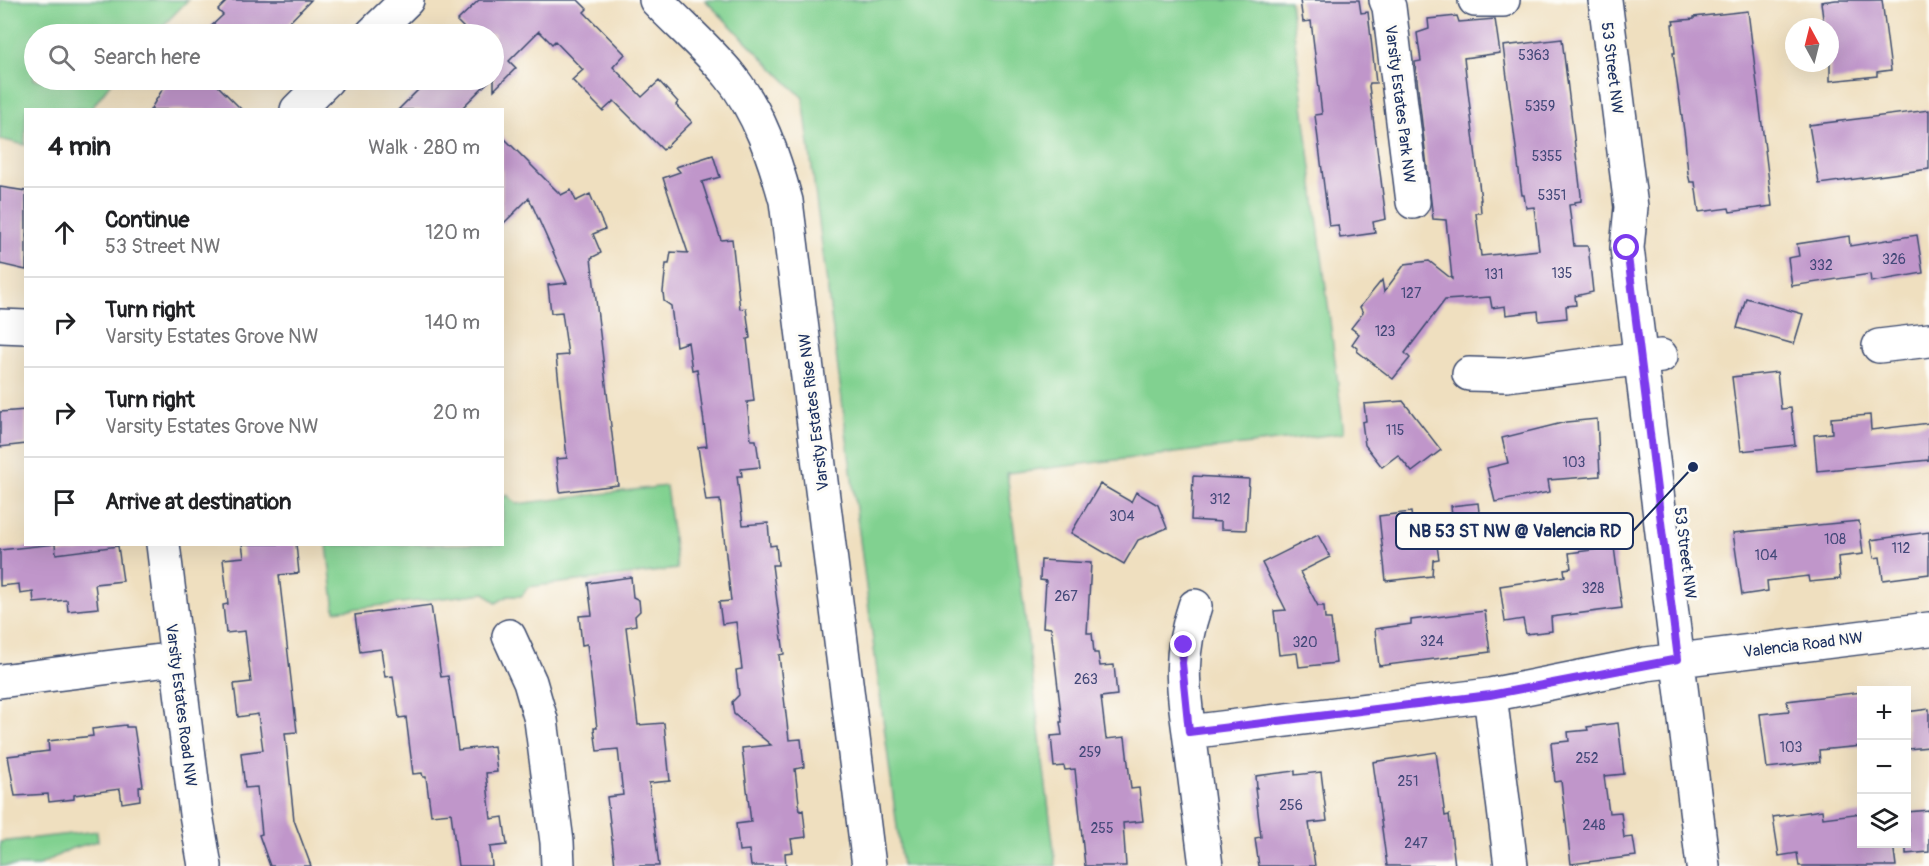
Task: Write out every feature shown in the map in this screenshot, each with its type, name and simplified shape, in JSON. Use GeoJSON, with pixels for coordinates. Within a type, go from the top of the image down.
{"type":"FeatureCollection","features":[{"type":"Feature","properties":{"kind":"street"},"geometry":{"type":"LineString","coordinates":[[382,24],[407,0]]}},
{"type":"Feature","properties":{"kind":"street","name":"Varsity Estates Rise NW"},"geometry":{"type":"LineString","coordinates":[[656,0],[730,77],[746,101],[768,141],[786,201],[869,866]]}},
{"type":"Feature","properties":{"kind":"street"},"geometry":{"type":"LineString","coordinates":[[1475,0],[1503,0]]}},
{"type":"Feature","properties":{"kind":"street","name":"53 Street NW"},"geometry":{"type":"LineString","coordinates":[[1605,0],[1630,207],[1627,248],[1651,357],[1688,658],[1724,866]]}},
{"type":"Feature","properties":{"kind":"street","name":"Varsity Estates Park NW"},"geometry":{"type":"LineString","coordinates":[[1396,2],[1413,202]]}},
{"type":"Feature","properties":{"kind":"street"},"geometry":{"type":"LineString","coordinates":[[0,326],[24,327]]}},
{"type":"Feature","properties":{"kind":"street"},"geometry":{"type":"LineString","coordinates":[[1879,346],[1929,340]]}},
{"type":"Feature","properties":{"kind":"street"},"geometry":{"type":"LineString","coordinates":[[1469,374],[1506,375],[1651,357]]}},
{"type":"Feature","properties":{"kind":"street","name":"Varsity Estates Road NW"},"geometry":{"type":"LineString","coordinates":[[163,546],[196,814],[205,866]]}},
{"type":"Feature","properties":{"kind":"street"},"geometry":{"type":"LineString","coordinates":[[1195,606],[1189,624],[1182,663],[1206,866]]}},
{"type":"Feature","properties":{"kind":"street","name":"Valencia Road NW"},"geometry":{"type":"LineString","coordinates":[[1189,732],[1490,695],[1688,658],[1929,628]]}},
{"type":"Feature","properties":{"kind":"street"},"geometry":{"type":"LineString","coordinates":[[508,636],[530,682],[541,720],[558,866]]}},
{"type":"Feature","properties":{"kind":"street","name":"53 Street NW"},"geometry":{"type":"LineString","coordinates":[[1688,658],[1703,866]]}},
{"type":"Feature","properties":{"kind":"street"},"geometry":{"type":"LineString","coordinates":[[0,681],[176,659]]}},
{"type":"Feature","properties":{"kind":"street"},"geometry":{"type":"LineString","coordinates":[[1490,695],[1511,866]]}},
{"type":"Feature","properties":{"kind":"green space"},"geometry":{"type":"Polygon","coordinates":[[[0,0],[188,0],[165,24],[24,24],[24,90],[105,90],[92,108],[24,108],[24,145],[0,139],[0,0]]]}},
{"type":"Feature","properties":{"kind":"green space"},"geometry":{"type":"Polygon","coordinates":[[[705,0],[1290,0],[1344,433],[1007,473],[1056,866],[902,866],[803,98],[705,0]]]}},
{"type":"Feature","properties":{"kind":"green space"},"geometry":{"type":"Polygon","coordinates":[[[666,486],[677,569],[528,587],[522,596],[508,596],[496,603],[485,593],[335,611],[327,546],[504,546],[504,496],[507,495],[517,504],[666,486]]]}},
{"type":"Feature","properties":{"kind":"green space"},"geometry":{"type":"Polygon","coordinates":[[[97,831],[98,841],[70,849],[38,866],[0,866],[0,842],[97,831]]]}},
{"type":"Feature","properties":{"kind":"building"},"geometry":{"type":"Polygon","coordinates":[[[228,0],[311,0],[288,24],[214,24],[223,15],[218,10],[228,0]]]}},
{"type":"Feature","properties":{"kind":"building"},"geometry":{"type":"Polygon","coordinates":[[[479,0],[578,0],[587,9],[584,12],[625,54],[613,67],[642,97],[659,81],[678,102],[676,105],[692,122],[663,150],[614,101],[603,111],[572,80],[583,70],[555,41],[552,44],[539,31],[509,61],[516,68],[504,80],[504,24],[460,24],[457,21],[479,0]]]}},
{"type":"Feature","properties":{"kind":"building"},"geometry":{"type":"Polygon","coordinates":[[[1300,0],[1359,0],[1361,13],[1368,12],[1376,83],[1370,83],[1369,86],[1386,219],[1373,222],[1375,233],[1340,238],[1338,225],[1329,226],[1315,115],[1322,114],[1311,21],[1303,22],[1300,0]]]}},
{"type":"Feature","properties":{"kind":"building"},"geometry":{"type":"Polygon","coordinates":[[[1882,0],[1891,70],[1877,72],[1877,76],[1830,81],[1830,72],[1839,72],[1839,18],[1823,18],[1821,2],[1882,0]]]}},
{"type":"Feature","properties":{"kind":"building"},"geometry":{"type":"Polygon","coordinates":[[[1748,11],[1772,206],[1730,212],[1729,208],[1699,212],[1695,182],[1690,182],[1688,174],[1673,53],[1675,53],[1672,24],[1674,24],[1673,21],[1694,19],[1694,17],[1748,11]]]}},
{"type":"Feature","properties":{"kind":"building"},"geometry":{"type":"Polygon","coordinates":[[[1457,16],[1459,22],[1495,19],[1500,53],[1464,58],[1481,200],[1481,213],[1476,213],[1481,256],[1539,250],[1534,207],[1526,208],[1524,195],[1522,195],[1503,46],[1562,39],[1581,195],[1581,201],[1569,205],[1574,246],[1588,246],[1593,292],[1575,296],[1576,305],[1566,306],[1567,318],[1539,321],[1538,311],[1506,315],[1505,306],[1492,308],[1490,297],[1445,300],[1405,353],[1410,358],[1393,379],[1357,351],[1358,349],[1352,344],[1359,334],[1351,328],[1363,313],[1360,307],[1382,280],[1384,292],[1405,264],[1429,261],[1452,279],[1446,220],[1433,219],[1415,62],[1421,61],[1417,33],[1429,29],[1428,19],[1457,16]]]}},
{"type":"Feature","properties":{"kind":"building"},"geometry":{"type":"Polygon","coordinates":[[[162,90],[222,90],[240,108],[151,108],[162,90]]]}},
{"type":"Feature","properties":{"kind":"building"},"geometry":{"type":"Polygon","coordinates":[[[418,90],[480,90],[462,108],[400,108],[418,90]]]}},
{"type":"Feature","properties":{"kind":"building"},"geometry":{"type":"Polygon","coordinates":[[[1929,110],[1929,169],[1819,184],[1809,125],[1929,110]]]}},
{"type":"Feature","properties":{"kind":"building"},"geometry":{"type":"Polygon","coordinates":[[[504,138],[561,195],[571,190],[576,201],[590,194],[605,229],[593,234],[601,253],[591,258],[618,485],[560,492],[556,459],[567,458],[556,356],[568,355],[562,312],[551,313],[548,285],[567,283],[529,198],[504,223],[504,138]]]}},
{"type":"Feature","properties":{"kind":"building"},"geometry":{"type":"Polygon","coordinates":[[[713,155],[720,177],[702,182],[721,240],[732,239],[740,309],[746,308],[750,338],[747,339],[754,401],[747,402],[751,440],[756,440],[760,467],[741,469],[742,476],[737,476],[743,525],[768,523],[770,546],[776,545],[778,565],[772,565],[784,654],[779,655],[789,740],[801,739],[804,767],[795,769],[806,837],[791,839],[793,852],[785,853],[786,866],[751,866],[749,850],[739,851],[736,824],[751,822],[742,748],[771,745],[734,714],[732,702],[739,695],[736,670],[742,669],[736,622],[722,624],[719,602],[731,601],[720,500],[706,501],[698,447],[707,446],[697,369],[692,370],[688,342],[676,346],[671,306],[664,301],[663,292],[666,264],[669,264],[671,252],[688,253],[663,178],[680,172],[676,167],[713,155]]]}},
{"type":"Feature","properties":{"kind":"building"},"geometry":{"type":"Polygon","coordinates":[[[0,187],[24,191],[24,270],[0,264],[0,187]]]}},
{"type":"Feature","properties":{"kind":"building"},"geometry":{"type":"Polygon","coordinates":[[[1917,235],[1923,273],[1871,282],[1870,274],[1792,286],[1788,258],[1799,256],[1797,244],[1849,236],[1850,246],[1917,235]]]}},
{"type":"Feature","properties":{"kind":"building"},"geometry":{"type":"Polygon","coordinates":[[[1746,298],[1803,314],[1794,344],[1737,328],[1746,298]]]}},
{"type":"Feature","properties":{"kind":"building"},"geometry":{"type":"Polygon","coordinates":[[[1777,372],[1781,409],[1791,408],[1795,445],[1741,451],[1732,377],[1777,372]]]}},
{"type":"Feature","properties":{"kind":"building"},"geometry":{"type":"Polygon","coordinates":[[[1403,401],[1441,450],[1412,472],[1398,455],[1382,467],[1365,445],[1362,422],[1366,421],[1364,404],[1403,401]]]}},
{"type":"Feature","properties":{"kind":"building"},"geometry":{"type":"Polygon","coordinates":[[[24,410],[24,444],[0,447],[0,412],[24,410]]]}},
{"type":"Feature","properties":{"kind":"building"},"geometry":{"type":"Polygon","coordinates":[[[1870,415],[1871,430],[1929,423],[1929,460],[1817,471],[1814,435],[1832,433],[1831,418],[1870,415]]]}},
{"type":"Feature","properties":{"kind":"building"},"geometry":{"type":"Polygon","coordinates":[[[1597,419],[1600,476],[1548,480],[1550,492],[1495,502],[1487,468],[1508,463],[1502,438],[1566,422],[1597,419]]]}},
{"type":"Feature","properties":{"kind":"building"},"geometry":{"type":"Polygon","coordinates":[[[1193,476],[1249,479],[1246,530],[1221,529],[1221,522],[1191,520],[1193,476]]]}},
{"type":"Feature","properties":{"kind":"building"},"geometry":{"type":"Polygon","coordinates":[[[1100,484],[1131,502],[1136,492],[1158,505],[1167,528],[1138,540],[1124,564],[1071,533],[1100,484]]]}},
{"type":"Feature","properties":{"kind":"building"},"geometry":{"type":"Polygon","coordinates":[[[1478,503],[1481,530],[1454,533],[1451,506],[1478,503]]]}},
{"type":"Feature","properties":{"kind":"building"},"geometry":{"type":"Polygon","coordinates":[[[1411,512],[1414,536],[1435,533],[1439,559],[1433,560],[1432,576],[1386,581],[1379,516],[1411,512]]]}},
{"type":"Feature","properties":{"kind":"building"},"geometry":{"type":"Polygon","coordinates":[[[1859,521],[1863,554],[1838,557],[1840,579],[1809,582],[1808,576],[1767,581],[1768,591],[1742,595],[1733,533],[1859,521]]]}},
{"type":"Feature","properties":{"kind":"building"},"geometry":{"type":"Polygon","coordinates":[[[1929,532],[1929,574],[1883,580],[1880,557],[1874,558],[1871,540],[1929,532]]]}},
{"type":"Feature","properties":{"kind":"building"},"geometry":{"type":"Polygon","coordinates":[[[1318,535],[1330,557],[1300,572],[1318,606],[1324,606],[1325,619],[1331,619],[1336,663],[1299,667],[1297,653],[1279,655],[1274,611],[1286,610],[1262,563],[1318,535]]]}},
{"type":"Feature","properties":{"kind":"building"},"geometry":{"type":"Polygon","coordinates":[[[55,546],[56,554],[118,546],[123,581],[95,584],[98,608],[68,611],[67,600],[34,603],[33,592],[20,594],[19,584],[0,586],[0,550],[55,546]]]}},
{"type":"Feature","properties":{"kind":"building"},"geometry":{"type":"Polygon","coordinates":[[[242,546],[296,546],[299,573],[279,575],[297,732],[285,733],[294,820],[311,866],[270,866],[259,835],[262,834],[257,787],[245,788],[241,753],[263,750],[258,714],[238,717],[234,684],[251,682],[245,631],[226,633],[223,605],[228,604],[223,559],[244,557],[242,546]]]}},
{"type":"Feature","properties":{"kind":"building"},"geometry":{"type":"Polygon","coordinates":[[[1614,547],[1622,608],[1551,617],[1552,631],[1526,634],[1523,619],[1505,622],[1500,586],[1565,576],[1564,569],[1571,568],[1569,553],[1614,547]]]}},
{"type":"Feature","properties":{"kind":"building"},"geometry":{"type":"Polygon","coordinates":[[[1041,560],[1091,563],[1087,633],[1092,633],[1094,653],[1098,653],[1100,666],[1114,665],[1117,695],[1101,697],[1106,739],[1125,737],[1131,789],[1139,788],[1143,821],[1123,823],[1126,866],[1085,866],[1075,769],[1065,770],[1064,766],[1054,767],[1051,736],[1062,735],[1060,722],[1062,722],[1051,628],[1043,627],[1046,581],[1040,580],[1041,560]]]}},
{"type":"Feature","properties":{"kind":"building"},"geometry":{"type":"Polygon","coordinates":[[[631,577],[633,597],[639,600],[640,611],[635,616],[636,625],[626,627],[638,725],[664,723],[670,781],[649,783],[659,866],[615,866],[607,797],[623,795],[618,749],[597,751],[594,728],[597,728],[587,644],[582,645],[579,616],[592,615],[588,583],[631,577]]]}},
{"type":"Feature","properties":{"kind":"building"},"geometry":{"type":"Polygon","coordinates":[[[431,605],[441,677],[448,676],[458,750],[494,746],[497,772],[486,773],[491,819],[503,817],[507,845],[490,847],[492,866],[458,866],[451,813],[431,815],[426,777],[423,777],[422,773],[413,774],[406,717],[399,718],[393,676],[385,677],[381,649],[360,652],[355,615],[431,605]]]}},
{"type":"Feature","properties":{"kind":"building"},"geometry":{"type":"Polygon","coordinates":[[[1485,611],[1490,652],[1379,666],[1375,629],[1411,624],[1411,620],[1485,611]]]}},
{"type":"Feature","properties":{"kind":"building"},"geometry":{"type":"Polygon","coordinates":[[[1857,693],[1857,746],[1819,750],[1820,762],[1767,768],[1760,714],[1789,711],[1787,701],[1857,693]]]}},
{"type":"Feature","properties":{"kind":"building"},"geometry":{"type":"Polygon","coordinates":[[[1929,709],[1929,747],[1911,749],[1911,711],[1929,709]]]}},
{"type":"Feature","properties":{"kind":"building"},"geometry":{"type":"Polygon","coordinates":[[[1618,723],[1624,774],[1604,776],[1609,813],[1621,812],[1624,838],[1633,837],[1636,856],[1571,864],[1561,781],[1555,782],[1551,743],[1569,741],[1568,732],[1618,723]]]}},
{"type":"Feature","properties":{"kind":"building"},"geometry":{"type":"Polygon","coordinates":[[[126,725],[126,727],[134,727],[143,786],[139,787],[140,800],[122,803],[120,789],[74,795],[74,799],[49,802],[48,794],[15,796],[8,756],[49,751],[48,741],[93,736],[92,729],[126,725]]]}},
{"type":"Feature","properties":{"kind":"building"},"geometry":{"type":"Polygon","coordinates":[[[1436,752],[1445,816],[1449,815],[1455,866],[1387,866],[1373,762],[1436,752]]]}},
{"type":"Feature","properties":{"kind":"building"},"geometry":{"type":"Polygon","coordinates":[[[1295,771],[1295,775],[1321,772],[1327,821],[1309,823],[1315,866],[1259,866],[1255,838],[1261,837],[1255,788],[1257,788],[1256,776],[1295,771]]]}},
{"type":"Feature","properties":{"kind":"building"},"geometry":{"type":"Polygon","coordinates":[[[1822,810],[1823,818],[1857,814],[1857,848],[1894,848],[1896,866],[1799,866],[1797,853],[1779,856],[1773,817],[1822,810]]]}},
{"type":"Feature","properties":{"kind":"building"},"geometry":{"type":"Polygon","coordinates":[[[1929,810],[1929,852],[1906,854],[1906,848],[1911,848],[1911,812],[1929,810]]]}},
{"type":"Feature","properties":{"kind":"place","name":"NB 53 ST NW @ Valencia RD"},"geometry":{"type":"Point","coordinates":[1693,467]}},
{"type":"Feature","properties":{"kind":"route"},"geometry":{"type":"LineString","coordinates":[[1184,645],[1182,663],[1189,732],[1513,692],[1678,659],[1627,248]]}}]}
